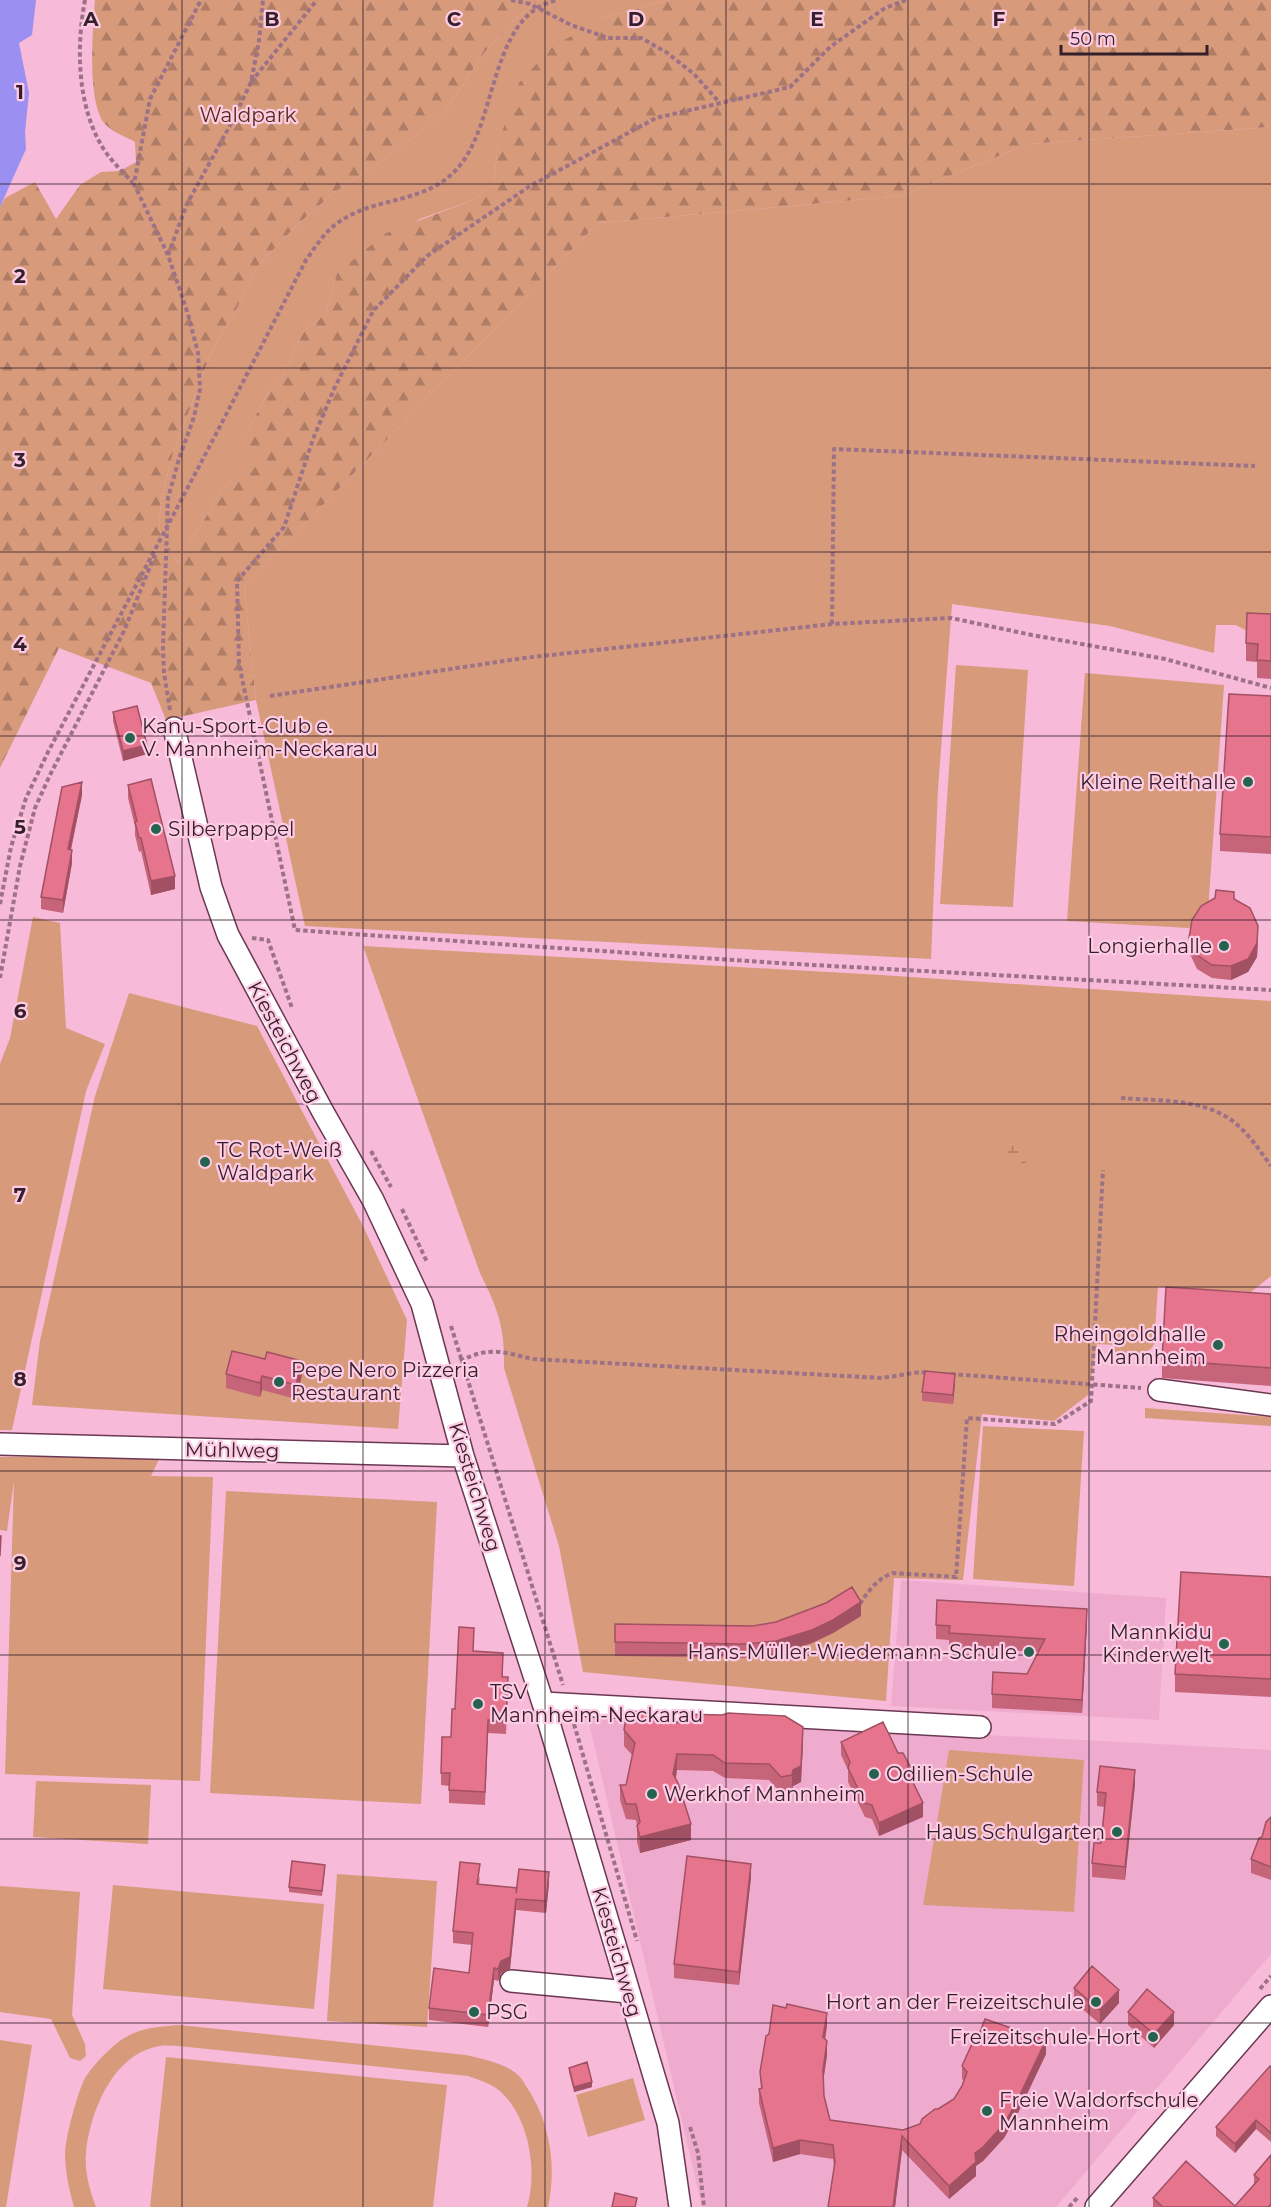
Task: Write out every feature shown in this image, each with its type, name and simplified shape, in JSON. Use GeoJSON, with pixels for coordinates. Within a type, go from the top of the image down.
{"type":"FeatureCollection","features":[{"type":"Feature","properties":{"kind":"street","name":"Kiesteichweg"},"geometry":{"type":"LineString","coordinates":[[174,728],[211,887],[228,934],[373,1200],[422,1304],[463,1456],[543,1703],[668,2123],[680,2207]]}},
{"type":"Feature","properties":{"kind":"street"},"geometry":{"type":"LineString","coordinates":[[1159,1390],[1271,1405]]}},
{"type":"Feature","properties":{"kind":"street","name":"Mühlweg"},"geometry":{"type":"LineString","coordinates":[[0,1444],[463,1456]]}},
{"type":"Feature","properties":{"kind":"street"},"geometry":{"type":"LineString","coordinates":[[543,1703],[980,1727]]}},
{"type":"Feature","properties":{"kind":"street"},"geometry":{"type":"LineString","coordinates":[[511,1981],[628,1992]]}},
{"type":"Feature","properties":{"kind":"street"},"geometry":{"type":"LineString","coordinates":[[1096,2207],[1271,2006]]}},
{"type":"Feature","properties":{"kind":"path"},"geometry":{"type":"LineString","coordinates":[[85,0],[80,27],[83,98],[89,122],[104,149],[134,184],[168,255],[198,352],[200,389],[194,417],[168,498],[166,529],[163,646],[174,728]]}},
{"type":"Feature","properties":{"kind":"path"},"geometry":{"type":"LineString","coordinates":[[134,184],[150,99],[201,0]]}},
{"type":"Feature","properties":{"kind":"path"},"geometry":{"type":"LineString","coordinates":[[251,82],[259,41],[263,0]]}},
{"type":"Feature","properties":{"kind":"path"},"geometry":{"type":"LineString","coordinates":[[168,255],[187,204],[251,82],[317,0]]}},
{"type":"Feature","properties":{"kind":"path"},"geometry":{"type":"LineString","coordinates":[[511,0],[538,8],[571,25],[608,38],[641,38],[666,52],[694,74],[719,102]]}},
{"type":"Feature","properties":{"kind":"path"},"geometry":{"type":"LineString","coordinates":[[0,904],[11,847],[26,798],[306,260],[322,236],[339,221],[362,210],[417,195],[438,185],[460,166],[476,142],[505,52],[517,28],[538,8],[556,0]]}},
{"type":"Feature","properties":{"kind":"path"},"geometry":{"type":"LineString","coordinates":[[906,0],[885,8],[830,47],[790,87],[656,118],[530,186],[427,256],[373,311],[334,389],[313,439],[284,527],[237,581],[239,664],[295,930],[777,963],[1271,990]]}},
{"type":"Feature","properties":{"kind":"path"},"geometry":{"type":"LineString","coordinates":[[832,624],[834,449],[1255,466]]}},
{"type":"Feature","properties":{"kind":"path"},"geometry":{"type":"LineString","coordinates":[[0,978],[20,866],[35,808],[124,630],[166,529]]}},
{"type":"Feature","properties":{"kind":"path"},"geometry":{"type":"LineString","coordinates":[[270,696],[524,658],[832,624],[951,618],[1165,659],[1271,688]]}},
{"type":"Feature","properties":{"kind":"path"},"geometry":{"type":"LineString","coordinates":[[1121,1098],[1192,1104],[1220,1113],[1235,1122],[1271,1166]]}},
{"type":"Feature","properties":{"kind":"path"},"geometry":{"type":"LineString","coordinates":[[860,1604],[869,1590],[886,1575],[893,1573],[956,1577],[967,1418],[1055,1424],[1091,1401],[1104,1170]]}},
{"type":"Feature","properties":{"kind":"path"},"geometry":{"type":"LineString","coordinates":[[479,1352],[497,1351],[533,1359],[882,1378],[920,1372],[932,1373]]}},
{"type":"Feature","properties":{"kind":"path"},"geometry":{"type":"LineString","coordinates":[[943,1374],[1092,1385],[1122,1385],[1159,1390]]}},
{"type":"Feature","properties":{"kind":"shaded area"},"geometry":{"type":"Polygon","coordinates":[[[0,0],[36,0],[32,35],[19,43],[29,93],[25,132],[26,149],[0,207],[0,0]]]}},
{"type":"Feature","properties":{"kind":"shaded area","name":"Hans-Müller-Wiedemann-Schule"},"geometry":{"type":"Polygon","coordinates":[[[901,1580],[1166,1598],[1159,1720],[891,1706],[901,1580]]]}},
{"type":"Feature","properties":{"kind":"shaded area"},"geometry":{"type":"Polygon","coordinates":[[[587,1714],[1271,1750],[1271,1954],[1056,2207],[702,2207],[587,1714]]]}},
{"type":"Feature","properties":{"kind":"green space","name":"Waldpark"},"geometry":{"type":"Polygon","coordinates":[[[95,0],[539,0],[514,20],[484,53],[442,116],[382,161],[335,192],[299,223],[259,264],[211,353],[173,453],[161,500],[159,529],[178,563],[225,485],[245,471],[245,435],[268,393],[283,376],[303,332],[326,313],[337,273],[386,233],[473,200],[494,183],[498,144],[519,83],[552,47],[603,18],[669,0],[1271,0],[1271,127],[1028,144],[901,196],[598,223],[244,586],[256,700],[166,720],[151,683],[59,648],[0,768],[0,207],[5,198],[35,182],[56,219],[80,185],[101,172],[120,171],[136,162],[135,142],[106,125],[96,101],[92,65],[95,0]]]}},
{"type":"Feature","properties":{"kind":"green space"},"geometry":{"type":"Polygon","coordinates":[[[539,0],[669,0],[603,18],[498,144],[494,183],[473,200],[420,219],[337,273],[326,313],[303,332],[283,376],[268,393],[245,435],[246,471],[225,485],[178,563],[159,529],[161,500],[173,453],[211,353],[259,264],[299,223],[335,192],[382,161],[442,116],[484,53],[514,20],[539,0]]]}},
{"type":"Feature","properties":{"kind":"green space"},"geometry":{"type":"Polygon","coordinates":[[[1271,127],[1271,632],[1247,631],[1236,625],[1216,625],[1214,653],[1110,626],[952,604],[938,789],[931,959],[305,926],[256,700],[244,586],[598,223],[901,196],[1028,144],[1271,127]]]}},
{"type":"Feature","properties":{"kind":"green space"},"geometry":{"type":"Polygon","coordinates":[[[956,665],[1028,670],[1013,907],[940,904],[956,665]]]}},
{"type":"Feature","properties":{"kind":"green space"},"geometry":{"type":"Polygon","coordinates":[[[1085,673],[1224,685],[1208,911],[1189,928],[1067,921],[1085,673]]]}},
{"type":"Feature","properties":{"kind":"green space"},"geometry":{"type":"Polygon","coordinates":[[[33,917],[60,923],[66,1028],[105,1044],[86,1091],[12,1430],[0,1430],[0,1064],[10,1038],[33,917]]]}},
{"type":"Feature","properties":{"kind":"green space"},"geometry":{"type":"Polygon","coordinates":[[[363,946],[881,975],[1271,1001],[1271,1276],[1251,1292],[1158,1287],[1154,1344],[1151,1348],[1142,1353],[1114,1352],[1115,1345],[1097,1344],[1088,1395],[1054,1421],[982,1414],[963,1580],[894,1578],[886,1701],[583,1672],[559,1546],[504,1368],[502,1330],[499,1319],[480,1273],[363,946]]]}},
{"type":"Feature","properties":{"kind":"green space","name":"TC Rot-Weiß Waldpark"},"geometry":{"type":"Polygon","coordinates":[[[129,993],[257,1026],[364,1228],[407,1320],[398,1429],[32,1405],[40,1341],[95,1096],[129,993]]]}},
{"type":"Feature","properties":{"kind":"green space"},"geometry":{"type":"Polygon","coordinates":[[[1018,1141],[1027,1149],[1027,1160],[1024,1165],[1011,1161],[1008,1152],[1011,1145],[1018,1141]]]}},
{"type":"Feature","properties":{"kind":"green space"},"geometry":{"type":"Polygon","coordinates":[[[1145,1408],[1271,1417],[1271,1426],[1145,1418],[1145,1408]]]}},
{"type":"Feature","properties":{"kind":"green space"},"geometry":{"type":"Polygon","coordinates":[[[983,1426],[1084,1431],[1074,1586],[973,1579],[983,1426]]]}},
{"type":"Feature","properties":{"kind":"green space"},"geometry":{"type":"Polygon","coordinates":[[[0,1457],[160,1457],[151,1476],[213,1477],[200,1781],[5,1774],[14,1481],[7,1531],[0,1530],[0,1457]]]}},
{"type":"Feature","properties":{"kind":"green space"},"geometry":{"type":"Polygon","coordinates":[[[226,1491],[437,1502],[421,1804],[210,1793],[226,1491]]]}},
{"type":"Feature","properties":{"kind":"green space"},"geometry":{"type":"Polygon","coordinates":[[[949,1750],[1084,1760],[1074,1912],[923,1905],[949,1750]]]}},
{"type":"Feature","properties":{"kind":"green space"},"geometry":{"type":"Polygon","coordinates":[[[36,1781],[151,1785],[148,1844],[33,1837],[36,1781]]]}},
{"type":"Feature","properties":{"kind":"green space"},"geometry":{"type":"Polygon","coordinates":[[[337,1874],[437,1881],[427,2027],[327,2021],[337,1874]]]}},
{"type":"Feature","properties":{"kind":"green space"},"geometry":{"type":"Polygon","coordinates":[[[113,1885],[324,1904],[314,2009],[103,1989],[113,1885]]]}},
{"type":"Feature","properties":{"kind":"green space"},"geometry":{"type":"Polygon","coordinates":[[[0,1886],[80,1892],[72,2015],[85,2044],[86,2056],[80,2061],[70,2058],[51,2019],[0,2012],[0,1886]]]}},
{"type":"Feature","properties":{"kind":"green space"},"geometry":{"type":"Polygon","coordinates":[[[179,2025],[466,2055],[507,2067],[522,2080],[541,2114],[546,2129],[552,2176],[548,2207],[527,2207],[532,2178],[529,2146],[524,2130],[511,2103],[498,2089],[486,2082],[468,2076],[160,2046],[143,2051],[129,2060],[107,2087],[93,2120],[86,2153],[88,2181],[96,2207],[74,2207],[65,2152],[72,2116],[84,2080],[103,2056],[126,2037],[145,2029],[179,2025]]]}},
{"type":"Feature","properties":{"kind":"green space"},"geometry":{"type":"Polygon","coordinates":[[[0,2040],[32,2045],[6,2207],[0,2207],[0,2040]]]}},
{"type":"Feature","properties":{"kind":"green space"},"geometry":{"type":"Polygon","coordinates":[[[166,2057],[447,2085],[433,2207],[150,2207],[166,2057]]]}},
{"type":"Feature","properties":{"kind":"green space"},"geometry":{"type":"Polygon","coordinates":[[[633,2078],[645,2120],[588,2137],[576,2095],[633,2078]]]}},
{"type":"Feature","properties":{"kind":"building"},"geometry":{"type":"Polygon","coordinates":[[[1247,613],[1271,614],[1271,661],[1257,660],[1258,644],[1246,643],[1247,613]]]}},
{"type":"Feature","properties":{"kind":"building","name":"Kleine Reithalle"},"geometry":{"type":"Polygon","coordinates":[[[1229,694],[1271,696],[1271,837],[1220,834],[1229,694]]]}},
{"type":"Feature","properties":{"kind":"building","name":"Kanu-Sport-Club e. V. Mannheim-Neckarau"},"geometry":{"type":"Polygon","coordinates":[[[137,706],[147,745],[123,751],[113,712],[137,706]]]}},
{"type":"Feature","properties":{"kind":"building"},"geometry":{"type":"Polygon","coordinates":[[[151,779],[175,876],[151,881],[135,822],[137,821],[128,785],[151,779]]]}},
{"type":"Feature","properties":{"kind":"building"},"geometry":{"type":"Polygon","coordinates":[[[82,782],[68,849],[72,850],[63,900],[41,897],[62,787],[82,782]]]}},
{"type":"Feature","properties":{"kind":"building","name":"Longierhalle"},"geometry":{"type":"Polygon","coordinates":[[[1216,890],[1234,892],[1234,899],[1250,908],[1258,926],[1257,943],[1248,959],[1231,966],[1212,965],[1197,955],[1189,938],[1192,920],[1201,906],[1215,898],[1216,890]]]}},
{"type":"Feature","properties":{"kind":"building","name":"Rheingoldhalle Mannheim"},"geometry":{"type":"Polygon","coordinates":[[[1166,1287],[1271,1294],[1271,1368],[1162,1360],[1166,1287]]]}},
{"type":"Feature","properties":{"kind":"building"},"geometry":{"type":"Polygon","coordinates":[[[232,1351],[265,1359],[267,1352],[302,1361],[296,1385],[262,1376],[260,1383],[226,1374],[232,1351]]]}},
{"type":"Feature","properties":{"kind":"building"},"geometry":{"type":"Polygon","coordinates":[[[925,1371],[955,1374],[953,1395],[922,1392],[925,1371]]]}},
{"type":"Feature","properties":{"kind":"building","name":"Mannkidu Kinderwelt"},"geometry":{"type":"Polygon","coordinates":[[[1181,1572],[1271,1577],[1271,1679],[1175,1674],[1181,1572]]]}},
{"type":"Feature","properties":{"kind":"building"},"geometry":{"type":"Polygon","coordinates":[[[852,1587],[861,1602],[812,1630],[776,1641],[745,1644],[615,1642],[615,1624],[753,1626],[776,1622],[826,1603],[852,1587]]]}},
{"type":"Feature","properties":{"kind":"building"},"geometry":{"type":"Polygon","coordinates":[[[937,1600],[1087,1609],[1082,1700],[992,1694],[993,1672],[1027,1674],[1045,1639],[949,1633],[950,1626],[936,1625],[937,1600]]]}},
{"type":"Feature","properties":{"kind":"building"},"geometry":{"type":"Polygon","coordinates":[[[459,1627],[474,1628],[473,1651],[503,1653],[502,1677],[508,1677],[506,1721],[488,1720],[485,1792],[449,1790],[450,1773],[441,1773],[442,1737],[451,1737],[452,1709],[455,1709],[459,1627]]]}},
{"type":"Feature","properties":{"kind":"building"},"geometry":{"type":"Polygon","coordinates":[[[627,1711],[650,1712],[657,1721],[681,1723],[682,1714],[722,1715],[728,1713],[785,1716],[803,1727],[801,1766],[793,1770],[792,1775],[781,1777],[769,1764],[725,1763],[713,1755],[677,1754],[673,1774],[691,1824],[640,1837],[637,1826],[640,1822],[636,1804],[626,1804],[620,1785],[626,1785],[635,1743],[624,1730],[627,1711]]]}},
{"type":"Feature","properties":{"kind":"building","name":"Odilien-Schule"},"geometry":{"type":"Polygon","coordinates":[[[883,1722],[898,1753],[903,1753],[911,1768],[908,1772],[923,1803],[879,1823],[872,1805],[865,1803],[848,1768],[850,1762],[841,1742],[883,1722]]]}},
{"type":"Feature","properties":{"kind":"building","name":"Haus Schulgarten"},"geometry":{"type":"Polygon","coordinates":[[[1100,1766],[1135,1770],[1125,1867],[1092,1863],[1094,1843],[1101,1843],[1106,1793],[1097,1792],[1100,1766]]]}},
{"type":"Feature","properties":{"kind":"building"},"geometry":{"type":"Polygon","coordinates":[[[1271,1817],[1271,1867],[1251,1859],[1259,1838],[1262,1837],[1266,1822],[1271,1817]]]}},
{"type":"Feature","properties":{"kind":"building"},"geometry":{"type":"Polygon","coordinates":[[[687,1856],[751,1864],[739,1972],[674,1964],[687,1856]]]}},
{"type":"Feature","properties":{"kind":"building"},"geometry":{"type":"Polygon","coordinates":[[[292,1861],[325,1865],[322,1891],[289,1887],[292,1861]]]}},
{"type":"Feature","properties":{"kind":"building"},"geometry":{"type":"Polygon","coordinates":[[[460,1862],[480,1864],[477,1884],[517,1888],[519,1869],[549,1872],[546,1901],[516,1899],[510,1957],[501,1961],[498,1969],[494,1968],[488,2015],[429,2008],[434,1968],[469,1973],[473,1933],[453,1931],[460,1862]]]}},
{"type":"Feature","properties":{"kind":"building"},"geometry":{"type":"Polygon","coordinates":[[[1092,1966],[1119,1990],[1100,2010],[1074,1988],[1092,1966]]]}},
{"type":"Feature","properties":{"kind":"building"},"geometry":{"type":"Polygon","coordinates":[[[1147,1989],[1174,2012],[1154,2034],[1128,2012],[1147,1989]]]}},
{"type":"Feature","properties":{"kind":"building","name":"Freie Waldorfschule Mannheim"},"geometry":{"type":"Polygon","coordinates":[[[787,2004],[827,2013],[823,2037],[827,2041],[823,2070],[824,2096],[830,2120],[903,2130],[920,2124],[922,2119],[935,2109],[954,2099],[967,2072],[962,2066],[972,2044],[976,2043],[985,2019],[1046,2040],[1004,2124],[975,2153],[976,2162],[949,2186],[902,2136],[893,2207],[828,2207],[835,2162],[833,2145],[800,2140],[773,2148],[759,2089],[762,2088],[760,2072],[773,2005],[786,2008],[787,2004]]]}},
{"type":"Feature","properties":{"kind":"building"},"geometry":{"type":"Polygon","coordinates":[[[587,2062],[592,2082],[574,2087],[569,2068],[587,2062]]]}},
{"type":"Feature","properties":{"kind":"building"},"geometry":{"type":"Polygon","coordinates":[[[1270,2066],[1271,2133],[1256,2120],[1235,2144],[1216,2127],[1270,2066]]]}},
{"type":"Feature","properties":{"kind":"building"},"geometry":{"type":"Polygon","coordinates":[[[1271,2155],[1271,2204],[1268,2207],[1163,2207],[1153,2198],[1186,2161],[1235,2206],[1259,2179],[1254,2175],[1271,2155]]]}},
{"type":"Feature","properties":{"kind":"building"},"geometry":{"type":"Polygon","coordinates":[[[615,2193],[637,2198],[635,2207],[612,2207],[615,2193]]]}},
{"type":"Feature","properties":{"kind":"place","name":"Kanu-Sport-Club e. V. Mannheim-Neckarau"},"geometry":{"type":"Point","coordinates":[130,738]}},
{"type":"Feature","properties":{"kind":"place","name":"Kleine Reithalle"},"geometry":{"type":"Point","coordinates":[1248,782]}},
{"type":"Feature","properties":{"kind":"place","name":"Silberpappel"},"geometry":{"type":"Point","coordinates":[156,829]}},
{"type":"Feature","properties":{"kind":"place","name":"Longierhalle"},"geometry":{"type":"Point","coordinates":[1224,946]}},
{"type":"Feature","properties":{"kind":"place","name":"TC Rot-Weiß Waldpark"},"geometry":{"type":"Point","coordinates":[205,1162]}},
{"type":"Feature","properties":{"kind":"place","name":"Rheingoldhalle Mannheim"},"geometry":{"type":"Point","coordinates":[1218,1345]}},
{"type":"Feature","properties":{"kind":"place","name":"Pepe Nero Pizzeria Restaurant"},"geometry":{"type":"Point","coordinates":[279,1382]}},
{"type":"Feature","properties":{"kind":"place","name":"Mannkidu Kinderwelt"},"geometry":{"type":"Point","coordinates":[1224,1644]}},
{"type":"Feature","properties":{"kind":"place","name":"Hans-Müller-Wiedemann-Schule"},"geometry":{"type":"Point","coordinates":[1029,1652]}},
{"type":"Feature","properties":{"kind":"place","name":"TSV Mannheim-Neckarau"},"geometry":{"type":"Point","coordinates":[478,1704]}},
{"type":"Feature","properties":{"kind":"place","name":"Odilien-Schule"},"geometry":{"type":"Point","coordinates":[874,1774]}},
{"type":"Feature","properties":{"kind":"place","name":"Werkhof Mannheim"},"geometry":{"type":"Point","coordinates":[652,1794]}},
{"type":"Feature","properties":{"kind":"place","name":"Haus Schulgarten"},"geometry":{"type":"Point","coordinates":[1117,1832]}},
{"type":"Feature","properties":{"kind":"place","name":"Hort an der Freizeitschule"},"geometry":{"type":"Point","coordinates":[1096,2002]}},
{"type":"Feature","properties":{"kind":"place","name":"PSG"},"geometry":{"type":"Point","coordinates":[474,2012]}},
{"type":"Feature","properties":{"kind":"place","name":"Freizeitschule-Hort"},"geometry":{"type":"Point","coordinates":[1153,2037]}},
{"type":"Feature","properties":{"kind":"place","name":"Freie Waldorfschule Mannheim"},"geometry":{"type":"Point","coordinates":[987,2111]}}]}
